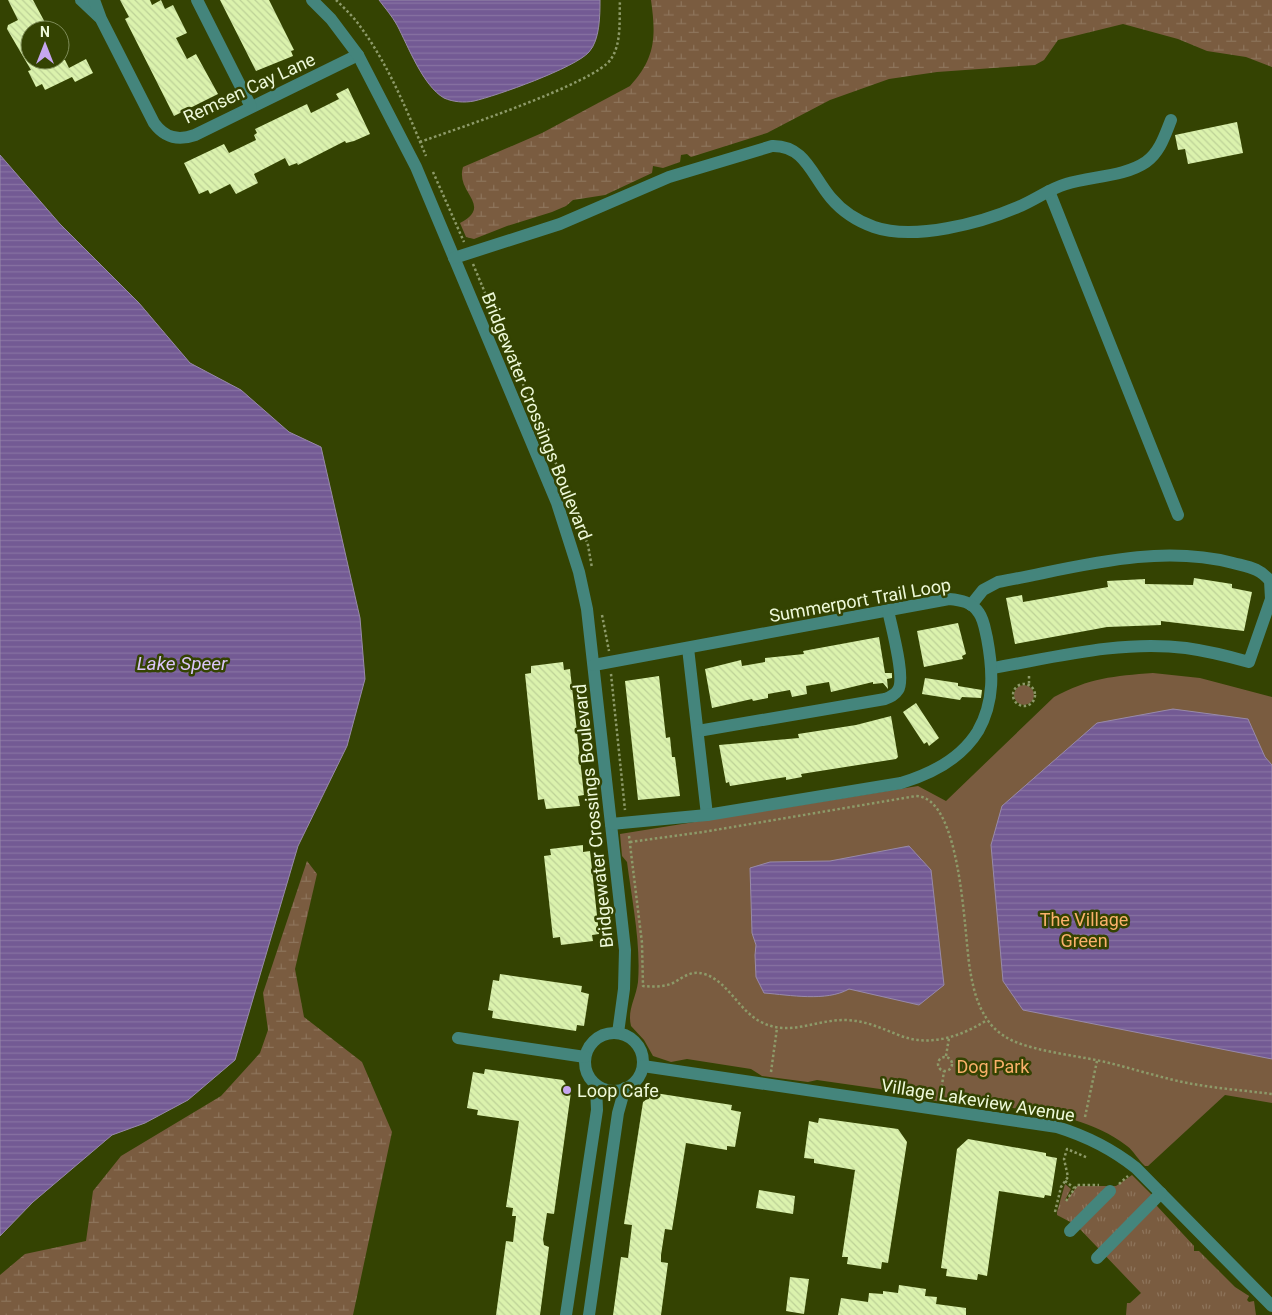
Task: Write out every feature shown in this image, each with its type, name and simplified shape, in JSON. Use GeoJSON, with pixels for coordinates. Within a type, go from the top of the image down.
{"type":"FeatureCollection","features":[{"type":"Feature","properties":{"kind":"street","name":"Remsen Cay Lane"},"geometry":{"type":"LineString","coordinates":[[81,0],[101,19]]}},
{"type":"Feature","properties":{"kind":"street","name":"Remsen Cay Lane"},"geometry":{"type":"LineString","coordinates":[[94,0],[101,19],[154,123],[164,134],[171,138],[188,138],[358,55]]}},
{"type":"Feature","properties":{"kind":"street"},"geometry":{"type":"LineString","coordinates":[[198,0],[251,107]]}},
{"type":"Feature","properties":{"kind":"street","name":"Bridgewater Crossings Boulevard"},"geometry":{"type":"LineString","coordinates":[[312,0],[331,19],[358,55],[416,167],[443,227],[454,258],[568,534],[587,609],[612,824],[625,965],[618,1033]]}},
{"type":"Feature","properties":{"kind":"street"},"geometry":{"type":"LineString","coordinates":[[454,258],[560,224],[669,178],[772,146],[786,147],[798,153],[839,207],[861,222],[886,230],[926,231],[982,219],[1020,206],[1049,191],[1078,180],[1130,169],[1145,163],[1157,151],[1171,120]]}},
{"type":"Feature","properties":{"kind":"street"},"geometry":{"type":"LineString","coordinates":[[1049,191],[1178,515]]}},
{"type":"Feature","properties":{"kind":"street"},"geometry":{"type":"LineString","coordinates":[[970,604],[983,590],[998,582],[1128,558],[1161,555],[1194,556],[1225,561],[1256,569],[1270,581],[1272,591],[1249,662],[1212,652],[1184,648],[1138,647],[1090,651],[993,668]]}},
{"type":"Feature","properties":{"kind":"street","name":"Summerport Trail Loop"},"geometry":{"type":"LineString","coordinates":[[594,665],[949,598],[962,600],[979,612],[984,623],[993,668],[990,695],[978,730],[954,757],[940,768],[901,783],[707,815],[612,824]]}},
{"type":"Feature","properties":{"kind":"street"},"geometry":{"type":"LineString","coordinates":[[698,731],[885,699],[893,696],[898,690],[900,676],[888,610]]}},
{"type":"Feature","properties":{"kind":"street"},"geometry":{"type":"LineString","coordinates":[[688,648],[707,815]]}},
{"type":"Feature","properties":{"kind":"street"},"geometry":{"type":"LineString","coordinates":[[611,1033],[618,1033],[625,1035],[637,1044],[641,1051],[643,1066],[637,1079],[625,1088],[610,1091],[596,1085],[587,1073],[585,1057],[596,1038],[611,1033]]}},
{"type":"Feature","properties":{"kind":"street"},"geometry":{"type":"LineString","coordinates":[[458,1038],[585,1057]]}},
{"type":"Feature","properties":{"kind":"street","name":"Village Lakeview Avenue"},"geometry":{"type":"LineString","coordinates":[[643,1066],[1057,1127],[1078,1134],[1111,1150],[1136,1168],[1272,1306]]}},
{"type":"Feature","properties":{"kind":"street"},"geometry":{"type":"LineString","coordinates":[[566,1315],[596,1110],[596,1085]]}},
{"type":"Feature","properties":{"kind":"street"},"geometry":{"type":"LineString","coordinates":[[589,1315],[618,1113],[625,1088]]}},
{"type":"Feature","properties":{"kind":"street"},"geometry":{"type":"LineString","coordinates":[[1070,1230],[1110,1191]]}},
{"type":"Feature","properties":{"kind":"street"},"geometry":{"type":"LineString","coordinates":[[1097,1258],[1161,1193]]}},
{"type":"Feature","properties":{"kind":"street"},"geometry":{"type":"LineString","coordinates":[[1265,1315],[1272,1306]]}},
{"type":"Feature","properties":{"kind":"path"},"geometry":{"type":"LineString","coordinates":[[420,142],[536,99],[606,65],[617,46],[620,0]]}},
{"type":"Feature","properties":{"kind":"path"},"geometry":{"type":"LineString","coordinates":[[1004,696],[1013,697],[1020,706],[1031,704],[1036,694],[1029,684],[1029,676]]}},
{"type":"Feature","properties":{"kind":"path"},"geometry":{"type":"LineString","coordinates":[[1013,697],[1016,687],[1022,684],[1029,684]]}},
{"type":"Feature","properties":{"kind":"path"},"geometry":{"type":"LineString","coordinates":[[987,1020],[975,1028],[949,1038],[917,1040],[862,1022],[845,1020],[797,1028],[778,1028],[762,1023],[745,1012],[714,977],[703,973],[691,973],[663,986],[643,986],[642,950],[630,842],[702,832],[916,796],[929,798],[940,810],[950,840],[963,900],[971,975],[979,1006],[987,1020],[999,1033],[1012,1040],[1201,1085],[1272,1094]]}},
{"type":"Feature","properties":{"kind":"path"},"geometry":{"type":"LineString","coordinates":[[769,1084],[778,1028]]}},
{"type":"Feature","properties":{"kind":"path"},"geometry":{"type":"LineString","coordinates":[[946,1056],[951,1059],[953,1065],[950,1070],[944,1071],[939,1067],[938,1061],[946,1056],[949,1038]]}},
{"type":"Feature","properties":{"kind":"path"},"geometry":{"type":"LineString","coordinates":[[1085,1117],[1097,1061]]}},
{"type":"Feature","properties":{"kind":"path"},"geometry":{"type":"LineString","coordinates":[[941,1092],[944,1071]]}},
{"type":"Feature","properties":{"kind":"path"},"geometry":{"type":"LineString","coordinates":[[1055,1212],[1068,1177],[1064,1159],[1068,1149],[1088,1158]]}},
{"type":"Feature","properties":{"kind":"path"},"geometry":{"type":"LineString","coordinates":[[1065,1181],[1074,1188]]}},
{"type":"Feature","properties":{"kind":"green space"},"geometry":{"type":"Polygon","coordinates":[[[651,0],[1272,0],[1272,67],[1246,57],[1207,51],[1178,39],[1123,24],[1058,40],[1044,60],[1035,65],[937,72],[889,79],[830,100],[767,133],[691,157],[687,154],[681,155],[680,162],[663,168],[653,166],[652,173],[605,195],[573,200],[566,206],[552,212],[474,239],[466,237],[460,223],[470,216],[474,210],[474,204],[464,184],[462,176],[463,167],[542,133],[630,86],[645,66],[652,46],[651,0]]]}},
{"type":"Feature","properties":{"kind":"green space","name":"The Village Green"},"geometry":{"type":"Polygon","coordinates":[[[1153,673],[1200,678],[1272,697],[1272,1103],[1225,1095],[1148,1166],[1145,1166],[1129,1148],[1111,1135],[1076,1120],[1039,1112],[983,1104],[975,1107],[903,1096],[894,1091],[817,1080],[808,1082],[762,1076],[751,1069],[687,1059],[671,1062],[653,1056],[644,1040],[631,1026],[630,1015],[637,988],[639,967],[636,922],[627,862],[622,856],[620,834],[918,786],[946,801],[1054,697],[1079,686],[1102,679],[1153,673]]]}},
{"type":"Feature","properties":{"kind":"green space"},"geometry":{"type":"Polygon","coordinates":[[[1024,685],[1031,688],[1034,695],[1031,702],[1024,705],[1017,702],[1014,695],[1017,688],[1024,685]]]}},
{"type":"Feature","properties":{"kind":"green space"},"geometry":{"type":"Polygon","coordinates":[[[307,861],[317,874],[295,969],[304,1017],[362,1062],[392,1132],[353,1315],[0,1315],[0,1275],[25,1254],[86,1241],[93,1191],[121,1156],[221,1096],[260,1053],[268,1030],[263,993],[307,861]]]}},
{"type":"Feature","properties":{"kind":"green space"},"geometry":{"type":"Polygon","coordinates":[[[1132,1175],[1154,1197],[1157,1206],[1194,1246],[1194,1251],[1199,1251],[1235,1287],[1249,1296],[1247,1300],[1249,1302],[1254,1301],[1256,1315],[1126,1315],[1127,1303],[1130,1303],[1141,1293],[1076,1225],[1057,1215],[1057,1212],[1065,1184],[1071,1189],[1066,1201],[1077,1186],[1116,1186],[1132,1175]]]}},
{"type":"Feature","properties":{"kind":"water"},"geometry":{"type":"Polygon","coordinates":[[[379,0],[600,0],[595,41],[589,52],[581,58],[568,66],[516,88],[474,101],[459,102],[444,98],[429,84],[395,22],[379,0]]]}},
{"type":"Feature","properties":{"kind":"water","name":"Lake Speer"},"geometry":{"type":"Polygon","coordinates":[[[0,155],[60,224],[139,303],[190,363],[241,390],[289,432],[321,447],[360,618],[365,679],[347,746],[298,846],[235,1060],[188,1100],[145,1123],[112,1135],[33,1202],[0,1236],[0,155]]]}},
{"type":"Feature","properties":{"kind":"water"},"geometry":{"type":"Polygon","coordinates":[[[1173,709],[1248,719],[1265,757],[1272,765],[1272,1059],[1023,1010],[1003,981],[991,845],[1002,806],[1097,723],[1173,709]]]}},
{"type":"Feature","properties":{"kind":"water"},"geometry":{"type":"Polygon","coordinates":[[[909,846],[931,870],[944,985],[919,1005],[849,989],[840,993],[819,997],[764,993],[756,977],[756,945],[752,933],[750,868],[770,862],[830,861],[909,846]]]}},
{"type":"Feature","properties":{"kind":"building"},"geometry":{"type":"Polygon","coordinates":[[[8,0],[33,0],[44,20],[20,20],[20,51],[7,29],[8,25],[18,20],[8,0]]]}},
{"type":"Feature","properties":{"kind":"building"},"geometry":{"type":"Polygon","coordinates":[[[120,0],[150,0],[152,5],[161,0],[165,9],[173,5],[187,33],[176,38],[187,59],[196,54],[218,94],[174,116],[125,19],[129,17],[120,0]]]}},
{"type":"Feature","properties":{"kind":"building"},"geometry":{"type":"Polygon","coordinates":[[[220,0],[269,0],[294,50],[291,51],[293,56],[256,71],[220,0]]]}},
{"type":"Feature","properties":{"kind":"building"},"geometry":{"type":"Polygon","coordinates":[[[86,59],[93,73],[75,82],[72,77],[45,90],[42,84],[36,87],[28,71],[70,70],[70,67],[86,59]]]}},
{"type":"Feature","properties":{"kind":"building"},"geometry":{"type":"Polygon","coordinates":[[[348,88],[370,134],[354,141],[346,143],[345,141],[298,165],[297,163],[289,166],[285,158],[254,174],[258,183],[236,194],[230,184],[210,194],[208,190],[199,194],[184,163],[224,144],[229,153],[256,140],[254,135],[257,133],[255,129],[307,104],[311,113],[339,99],[336,94],[348,88]]]}},
{"type":"Feature","properties":{"kind":"building"},"geometry":{"type":"Polygon","coordinates":[[[1237,122],[1243,153],[1188,164],[1185,149],[1178,150],[1175,135],[1237,122]]]}},
{"type":"Feature","properties":{"kind":"building"},"geometry":{"type":"Polygon","coordinates":[[[1194,578],[1232,584],[1232,588],[1252,592],[1244,631],[1161,621],[1161,625],[1107,627],[1015,644],[1006,598],[1022,595],[1023,602],[1108,587],[1107,581],[1145,579],[1145,584],[1193,585],[1194,578]]]}},
{"type":"Feature","properties":{"kind":"building"},"geometry":{"type":"Polygon","coordinates":[[[958,623],[966,654],[962,656],[963,659],[924,667],[917,631],[958,623]]]}},
{"type":"Feature","properties":{"kind":"building"},"geometry":{"type":"Polygon","coordinates":[[[879,637],[885,673],[892,673],[892,678],[887,679],[888,689],[883,683],[873,684],[873,682],[831,692],[829,682],[806,686],[807,694],[792,697],[790,690],[768,694],[768,698],[753,701],[752,699],[712,708],[705,669],[741,660],[742,666],[765,662],[765,658],[804,654],[803,651],[879,637]]]}},
{"type":"Feature","properties":{"kind":"building"},"geometry":{"type":"Polygon","coordinates":[[[563,662],[564,670],[570,669],[584,795],[578,796],[580,806],[546,809],[544,799],[538,800],[525,674],[531,673],[531,666],[563,662]]]}},
{"type":"Feature","properties":{"kind":"building"},"geometry":{"type":"Polygon","coordinates":[[[659,676],[666,738],[670,737],[672,757],[675,757],[680,796],[638,800],[625,681],[659,676]]]}},
{"type":"Feature","properties":{"kind":"building"},"geometry":{"type":"Polygon","coordinates":[[[925,678],[958,683],[958,686],[982,690],[981,698],[962,697],[960,700],[922,694],[925,678]]]}},
{"type":"Feature","properties":{"kind":"building"},"geometry":{"type":"Polygon","coordinates":[[[916,703],[939,738],[929,746],[927,742],[924,744],[903,712],[916,703]]]}},
{"type":"Feature","properties":{"kind":"building"},"geometry":{"type":"Polygon","coordinates":[[[891,716],[898,757],[896,759],[801,774],[802,777],[786,780],[786,777],[730,786],[729,782],[726,783],[719,745],[799,738],[798,734],[856,725],[891,716]]]}},
{"type":"Feature","properties":{"kind":"building"},"geometry":{"type":"Polygon","coordinates":[[[583,845],[583,852],[590,851],[599,934],[592,935],[593,941],[561,945],[560,937],[553,938],[544,856],[551,855],[550,849],[583,845]]]}},
{"type":"Feature","properties":{"kind":"building"},"geometry":{"type":"Polygon","coordinates":[[[500,974],[582,986],[581,992],[589,994],[584,1026],[577,1025],[576,1031],[492,1018],[493,1011],[488,1010],[493,980],[499,981],[500,974]]]}},
{"type":"Feature","properties":{"kind":"building"},"geometry":{"type":"Polygon","coordinates":[[[485,1069],[563,1080],[571,1092],[554,1214],[547,1213],[543,1239],[544,1245],[549,1247],[540,1315],[496,1315],[506,1241],[513,1242],[516,1216],[512,1216],[513,1208],[506,1207],[519,1121],[477,1115],[478,1110],[467,1108],[473,1072],[484,1074],[485,1069]]]}},
{"type":"Feature","properties":{"kind":"building"},"geometry":{"type":"Polygon","coordinates":[[[655,1093],[732,1105],[731,1110],[741,1112],[735,1147],[727,1146],[727,1150],[686,1143],[672,1230],[665,1229],[661,1255],[661,1262],[668,1263],[661,1315],[613,1315],[621,1257],[628,1258],[632,1225],[624,1224],[643,1102],[655,1093]]]}},
{"type":"Feature","properties":{"kind":"building"},"geometry":{"type":"Polygon","coordinates":[[[819,1118],[898,1129],[907,1142],[888,1263],[882,1262],[881,1269],[847,1264],[848,1257],[842,1257],[855,1170],[814,1163],[814,1159],[804,1158],[809,1121],[818,1123],[819,1118]]]}},
{"type":"Feature","properties":{"kind":"building"},"geometry":{"type":"Polygon","coordinates":[[[968,1139],[1046,1153],[1046,1156],[1057,1158],[1051,1196],[1045,1195],[1044,1198],[999,1191],[987,1276],[978,1274],[977,1280],[946,1276],[947,1269],[941,1268],[957,1149],[968,1139]]]}},
{"type":"Feature","properties":{"kind":"building"},"geometry":{"type":"Polygon","coordinates":[[[759,1190],[795,1196],[793,1214],[756,1208],[759,1190]]]}},
{"type":"Feature","properties":{"kind":"building"},"geometry":{"type":"Polygon","coordinates":[[[790,1277],[809,1279],[804,1314],[786,1311],[790,1277]]]}},
{"type":"Feature","properties":{"kind":"building"},"geometry":{"type":"Polygon","coordinates":[[[899,1285],[926,1289],[925,1296],[937,1297],[936,1304],[966,1308],[966,1315],[838,1315],[841,1298],[868,1302],[869,1293],[883,1294],[883,1291],[898,1293],[899,1285]]]}},
{"type":"Feature","properties":{"kind":"place","name":"Loop Cafe"},"geometry":{"type":"Point","coordinates":[567,1090]}},
{"type":"Feature","properties":{"kind":"park label","name":"Dog Park"},"geometry":{"type":"Point","coordinates":[993,1066]}}]}
